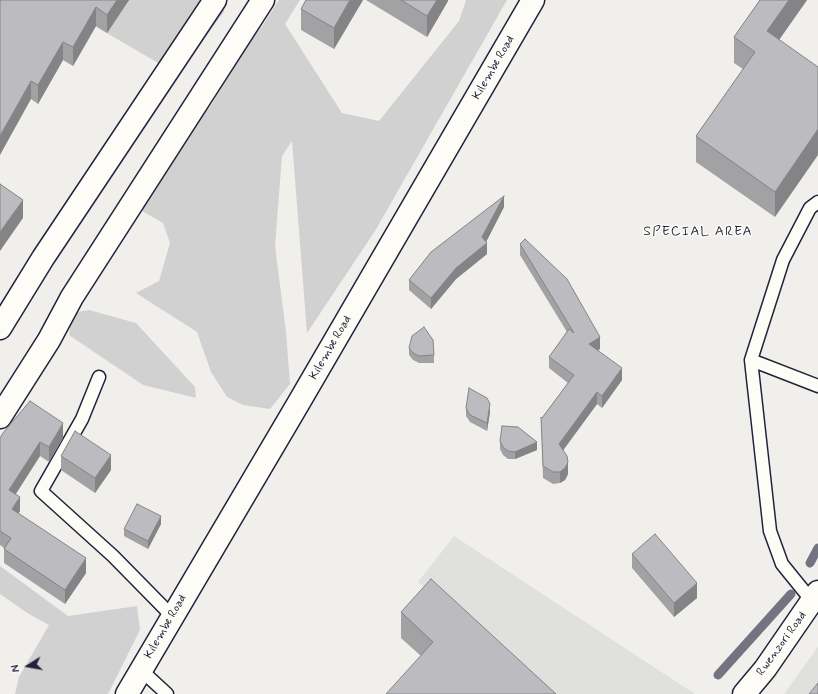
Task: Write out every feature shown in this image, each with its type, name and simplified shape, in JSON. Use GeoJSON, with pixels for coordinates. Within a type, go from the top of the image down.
{"type":"FeatureCollection","features":[{"type":"Feature","properties":{"kind":"street"},"geometry":{"type":"LineString","coordinates":[[0,328],[43,258],[215,0]]}},
{"type":"Feature","properties":{"kind":"street"},"geometry":{"type":"LineString","coordinates":[[0,417],[49,340],[72,297],[263,0]]}},
{"type":"Feature","properties":{"kind":"street","name":"Kilembe Road"},"geometry":{"type":"LineString","coordinates":[[127,694],[533,0]]}},
{"type":"Feature","properties":{"kind":"street","name":"Rwenzori Road"},"geometry":{"type":"LineString","coordinates":[[744,694],[765,669],[815,596]]}},
{"type":"Feature","properties":{"kind":"lane"},"geometry":{"type":"LineString","coordinates":[[815,596],[782,564],[770,532],[751,360],[783,260],[810,208],[818,202]]}},
{"type":"Feature","properties":{"kind":"lane"},"geometry":{"type":"LineString","coordinates":[[751,360],[818,386]]}},
{"type":"Feature","properties":{"kind":"lane"},"geometry":{"type":"LineString","coordinates":[[100,376],[82,419],[41,491],[113,556],[172,616]]}},
{"type":"Feature","properties":{"kind":"lane"},"geometry":{"type":"LineString","coordinates":[[141,670],[167,694]]}},
{"type":"Feature","properties":{"kind":"shaded area"},"geometry":{"type":"Polygon","coordinates":[[[50,0],[223,0],[224,12],[177,74],[50,0]]]}},
{"type":"Feature","properties":{"kind":"shaded area"},"geometry":{"type":"Polygon","coordinates":[[[279,0],[300,0],[285,24],[342,113],[379,121],[459,21],[466,0],[507,0],[375,231],[307,333],[292,141],[282,156],[275,246],[286,332],[290,384],[270,409],[243,405],[227,397],[211,372],[197,332],[136,293],[159,281],[170,243],[163,223],[130,204],[212,104],[249,42],[263,25],[279,0]]]}},
{"type":"Feature","properties":{"kind":"shaded area"},"geometry":{"type":"Polygon","coordinates":[[[89,310],[136,323],[195,387],[196,398],[143,385],[69,335],[72,313],[89,310]]]}},
{"type":"Feature","properties":{"kind":"shaded area"},"geometry":{"type":"Polygon","coordinates":[[[454,536],[695,694],[553,694],[418,582],[454,536]]]}},
{"type":"Feature","properties":{"kind":"shaded area"},"geometry":{"type":"Polygon","coordinates":[[[0,566],[68,616],[137,606],[140,630],[108,694],[15,694],[19,677],[49,625],[29,614],[0,594],[0,566]]]}},
{"type":"Feature","properties":{"kind":"shaded area"},"geometry":{"type":"Polygon","coordinates":[[[818,647],[818,694],[784,694],[818,647]]]}},
{"type":"Feature","properties":{"kind":"building"},"geometry":{"type":"Polygon","coordinates":[[[0,0],[117,0],[107,15],[96,7],[73,47],[63,42],[38,85],[31,81],[0,136],[0,0]]]}},
{"type":"Feature","properties":{"kind":"building"},"geometry":{"type":"Polygon","coordinates":[[[306,0],[350,0],[334,28],[301,9],[306,0]]]}},
{"type":"Feature","properties":{"kind":"building"},"geometry":{"type":"Polygon","coordinates":[[[401,0],[437,0],[427,16],[401,0]]]}},
{"type":"Feature","properties":{"kind":"building"},"geometry":{"type":"Polygon","coordinates":[[[760,0],[789,0],[767,31],[818,67],[818,129],[775,192],[696,136],[755,52],[734,37],[760,0]]]}},
{"type":"Feature","properties":{"kind":"building"},"geometry":{"type":"Polygon","coordinates":[[[0,184],[23,200],[0,232],[0,184]]]}},
{"type":"Feature","properties":{"kind":"building"},"geometry":{"type":"Polygon","coordinates":[[[504,196],[482,237],[487,243],[456,268],[431,298],[409,280],[431,252],[504,196]]]}},
{"type":"Feature","properties":{"kind":"building"},"geometry":{"type":"Polygon","coordinates":[[[525,239],[567,279],[600,337],[589,344],[622,368],[602,396],[597,392],[559,444],[567,456],[568,462],[565,468],[560,472],[553,472],[543,466],[541,417],[542,418],[574,375],[549,357],[569,329],[574,333],[520,244],[525,239]]]}},
{"type":"Feature","properties":{"kind":"building"},"geometry":{"type":"Polygon","coordinates":[[[424,327],[433,340],[434,355],[419,356],[413,353],[409,348],[412,336],[424,327]]]}},
{"type":"Feature","properties":{"kind":"building"},"geometry":{"type":"Polygon","coordinates":[[[469,388],[487,398],[490,404],[487,423],[470,415],[466,408],[469,388]]]}},
{"type":"Feature","properties":{"kind":"building"},"geometry":{"type":"Polygon","coordinates":[[[30,401],[63,423],[49,447],[40,442],[9,490],[20,497],[12,509],[86,558],[65,590],[4,549],[11,538],[0,531],[0,438],[30,401]]]}},
{"type":"Feature","properties":{"kind":"building"},"geometry":{"type":"Polygon","coordinates":[[[502,426],[518,427],[537,442],[515,452],[508,451],[503,447],[500,441],[502,426]]]}},
{"type":"Feature","properties":{"kind":"building"},"geometry":{"type":"Polygon","coordinates":[[[75,431],[111,455],[95,478],[61,456],[75,431]]]}},
{"type":"Feature","properties":{"kind":"building"},"geometry":{"type":"Polygon","coordinates":[[[137,504],[161,516],[148,541],[124,529],[137,504]]]}},
{"type":"Feature","properties":{"kind":"building"},"geometry":{"type":"Polygon","coordinates":[[[655,534],[697,583],[674,603],[632,554],[655,534]]]}},
{"type":"Feature","properties":{"kind":"building"},"geometry":{"type":"Polygon","coordinates":[[[431,579],[556,694],[386,694],[433,642],[401,612],[431,579]]]}},
{"type":"Feature","properties":{"kind":"building"},"geometry":{"type":"Polygon","coordinates":[[[818,683],[818,694],[809,694],[818,683]]]}},
{"type":"Feature","properties":{"kind":"waterway"},"geometry":{"type":"LineString","coordinates":[[810,563],[818,548]]}},
{"type":"Feature","properties":{"kind":"waterway"},"geometry":{"type":"LineString","coordinates":[[718,675],[791,594]]}},
{"type":"Feature","properties":{"kind":"district","name":"SPECIAL AREA"},"geometry":{"type":"Point","coordinates":[698,232]}}]}
